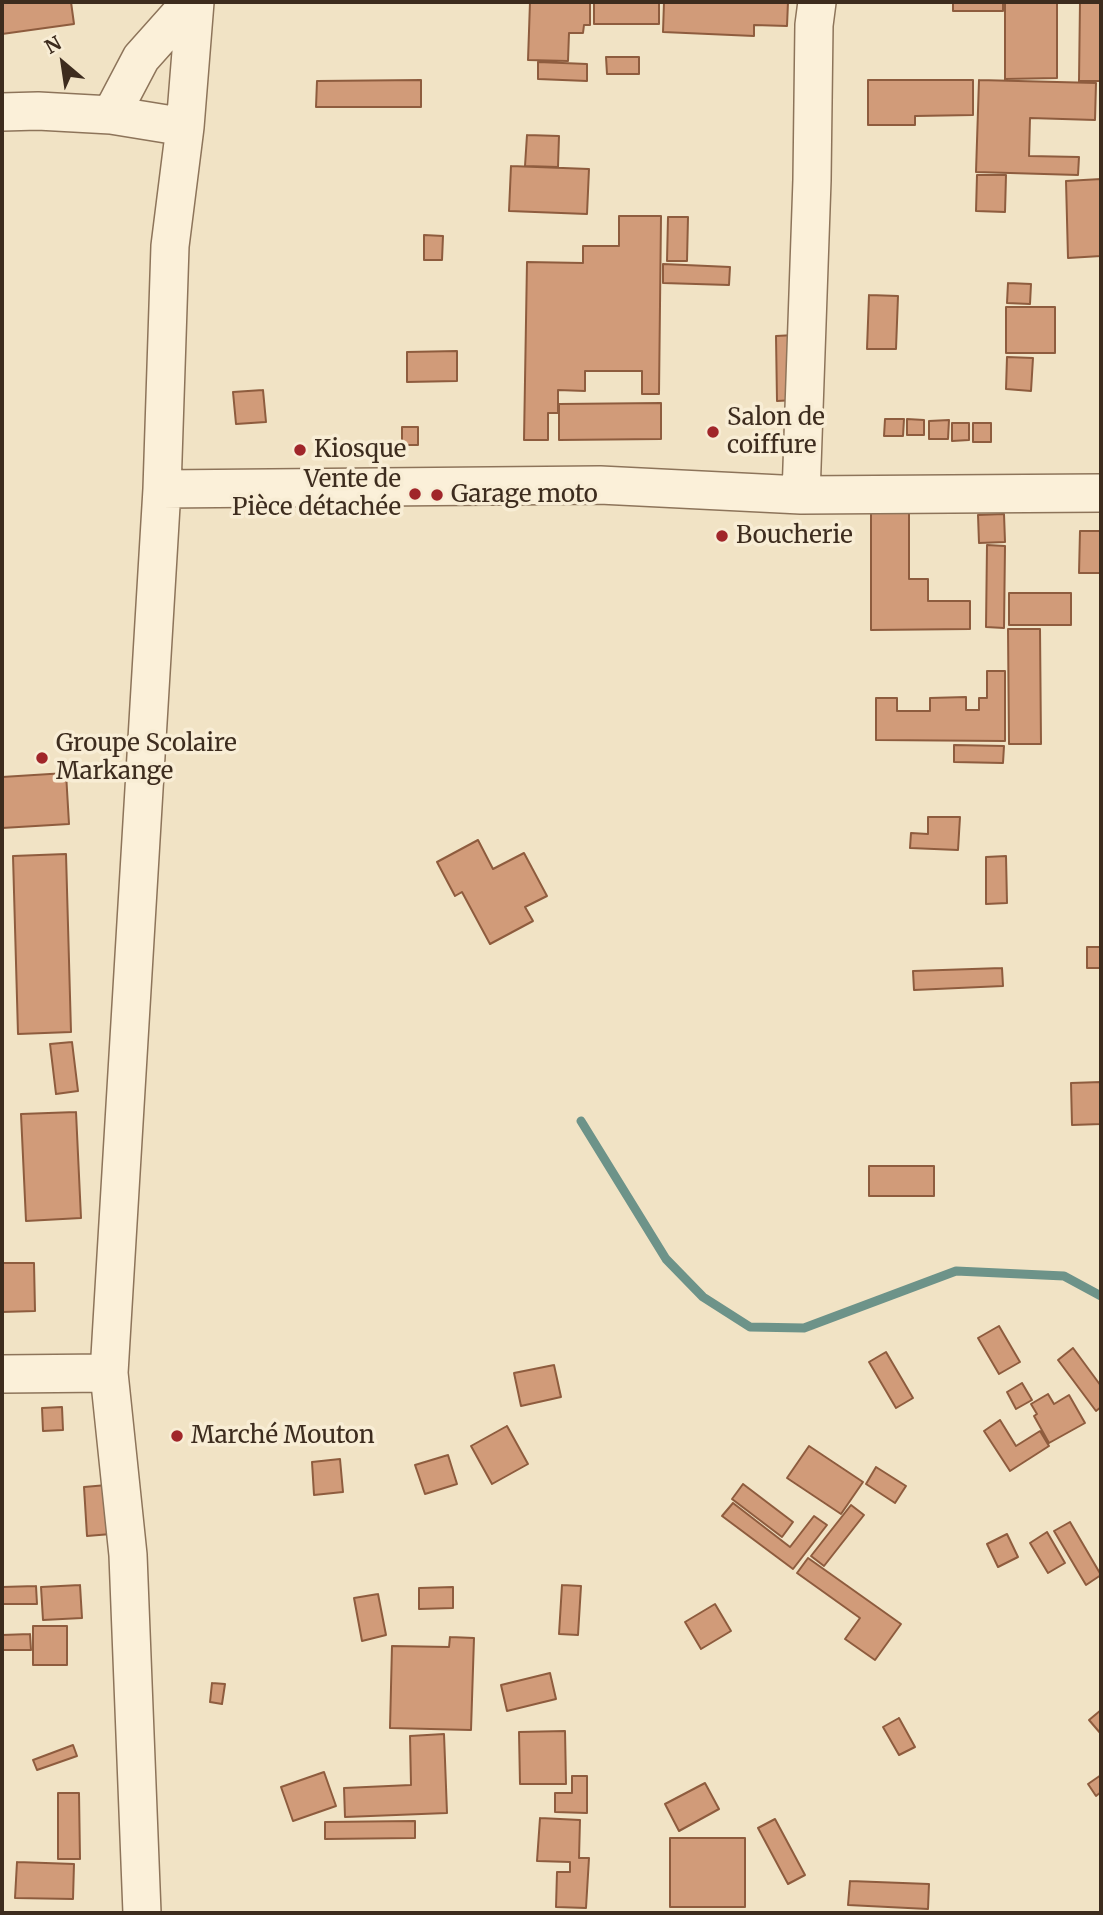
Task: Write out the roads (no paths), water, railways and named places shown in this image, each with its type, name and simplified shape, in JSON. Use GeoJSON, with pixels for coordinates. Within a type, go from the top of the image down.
{"type":"FeatureCollection","features":[{"type":"Feature","properties":{"kind":"street"},"geometry":{"type":"LineString","coordinates":[[111,115],[141,58],[193,2]]}},
{"type":"Feature","properties":{"kind":"street"},"geometry":{"type":"LineString","coordinates":[[142,1913],[128,1555],[108,1373],[162,489],[170,246],[185,127],[193,2]]}},
{"type":"Feature","properties":{"kind":"street"},"geometry":{"type":"LineString","coordinates":[[802,495],[812,193],[814,25],[817,2]]}},
{"type":"Feature","properties":{"kind":"street"},"geometry":{"type":"LineString","coordinates":[[2,112],[111,115],[185,127]]}},
{"type":"Feature","properties":{"kind":"street"},"geometry":{"type":"LineString","coordinates":[[162,489],[600,485],[802,495],[1101,493]]}},
{"type":"Feature","properties":{"kind":"street"},"geometry":{"type":"LineString","coordinates":[[2,1374],[108,1373]]}},
{"type":"Feature","properties":{"kind":"waterway"},"geometry":{"type":"LineString","coordinates":[[581,1121],[666,1259],[703,1297],[750,1327],[804,1328],[956,1271],[1064,1276],[1101,1296]]}},
{"type":"Feature","properties":{"kind":"place","name":"Salon de coiffure"},"geometry":{"type":"Point","coordinates":[713,432]}},
{"type":"Feature","properties":{"kind":"place","name":"Kiosque"},"geometry":{"type":"Point","coordinates":[300,450]}},
{"type":"Feature","properties":{"kind":"place","name":"Vente de Pièce détachée"},"geometry":{"type":"Point","coordinates":[415,494]}},
{"type":"Feature","properties":{"kind":"place","name":"Garage moto"},"geometry":{"type":"Point","coordinates":[437,495]}},
{"type":"Feature","properties":{"kind":"place","name":"Boucherie"},"geometry":{"type":"Point","coordinates":[722,536]}},
{"type":"Feature","properties":{"kind":"place","name":"Groupe Scolaire Markange"},"geometry":{"type":"Point","coordinates":[42,758]}},
{"type":"Feature","properties":{"kind":"place","name":"Marché Mouton"},"geometry":{"type":"Point","coordinates":[177,1436]}}]}
